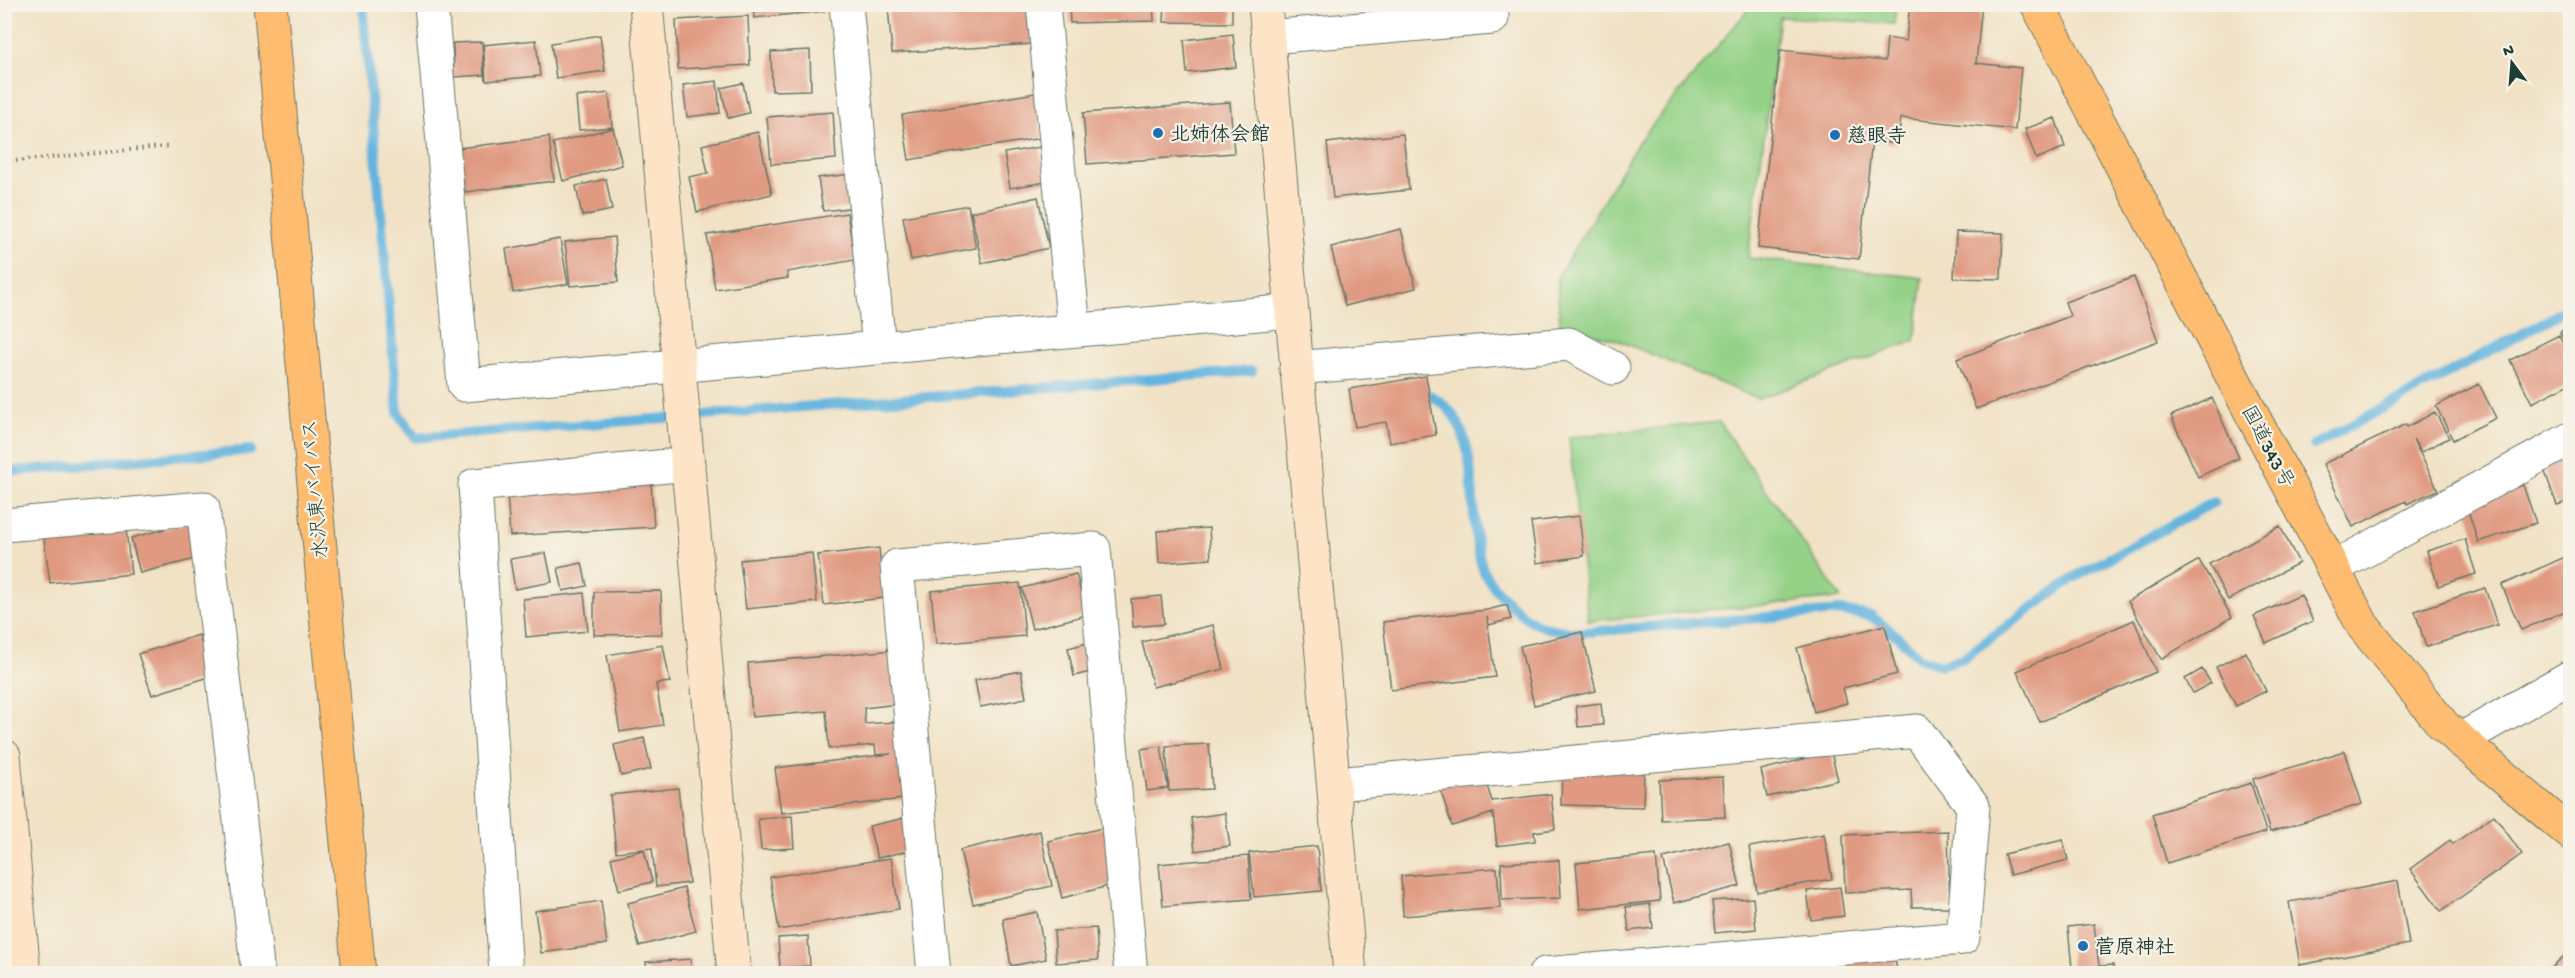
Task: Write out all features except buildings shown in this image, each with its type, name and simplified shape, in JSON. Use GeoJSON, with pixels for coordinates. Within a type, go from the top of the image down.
{"type":"FeatureCollection","features":[{"type":"Feature","properties":{"kind":"highway","name":"水沢東バイパス"},"geometry":{"type":"LineString","coordinates":[[270,4],[359,974]]}},
{"type":"Feature","properties":{"kind":"highway","name":"国道343号"},"geometry":{"type":"LineString","coordinates":[[2037,4],[2363,627],[2444,726],[2571,833]]}},
{"type":"Feature","properties":{"kind":"street"},"geometry":{"type":"LineString","coordinates":[[431,4],[464,385],[1291,311]]}},
{"type":"Feature","properties":{"kind":"street"},"geometry":{"type":"LineString","coordinates":[[646,4],[734,974]]}},
{"type":"Feature","properties":{"kind":"street"},"geometry":{"type":"LineString","coordinates":[[846,4],[879,348]]}},
{"type":"Feature","properties":{"kind":"street"},"geometry":{"type":"LineString","coordinates":[[1043,4],[1074,330]]}},
{"type":"Feature","properties":{"kind":"street"},"geometry":{"type":"LineString","coordinates":[[1265,4],[1350,974]]}},
{"type":"Feature","properties":{"kind":"street"},"geometry":{"type":"LineString","coordinates":[[1268,37],[1492,18],[1491,4]]}},
{"type":"Feature","properties":{"kind":"street"},"geometry":{"type":"LineString","coordinates":[[1296,368],[1569,344],[1613,368]]}},
{"type":"Feature","properties":{"kind":"street"},"geometry":{"type":"LineString","coordinates":[[2333,568],[2571,439]]}},
{"type":"Feature","properties":{"kind":"street"},"geometry":{"type":"LineString","coordinates":[[506,974],[475,485],[688,464]]}},
{"type":"Feature","properties":{"kind":"street"},"geometry":{"type":"LineString","coordinates":[[4,525],[203,508],[258,974]]}},
{"type":"Feature","properties":{"kind":"street"},"geometry":{"type":"LineString","coordinates":[[934,974],[897,566],[1094,549],[1131,974]]}},
{"type":"Feature","properties":{"kind":"street"},"geometry":{"type":"LineString","coordinates":[[2460,740],[2571,677]]}},
{"type":"Feature","properties":{"kind":"street"},"geometry":{"type":"LineString","coordinates":[[1335,784],[1917,731],[1973,806],[1962,938],[1545,974]]}},
{"type":"Feature","properties":{"kind":"street"},"geometry":{"type":"LineString","coordinates":[[4,756],[24,974]]}},
{"type":"Feature","properties":{"kind":"path"},"geometry":{"type":"LineString","coordinates":[[4,162],[171,146]]}},
{"type":"Feature","properties":{"kind":"green space"},"geometry":{"type":"Polygon","coordinates":[[[1753,4],[1896,5],[1894,24],[1780,17],[1748,258],[1923,278],[1915,341],[1758,399],[1617,340],[1560,325],[1557,278],[1639,141],[1753,4]]]}},
{"type":"Feature","properties":{"kind":"green space"},"geometry":{"type":"Polygon","coordinates":[[[1719,422],[1841,598],[1588,621],[1569,437],[1719,422]]]}},
{"type":"Feature","properties":{"kind":"waterway"},"geometry":{"type":"LineString","coordinates":[[363,4],[398,413],[416,438],[1252,371]]}},
{"type":"Feature","properties":{"kind":"waterway"},"geometry":{"type":"LineString","coordinates":[[2314,445],[2570,308]]}},
{"type":"Feature","properties":{"kind":"waterway"},"geometry":{"type":"LineString","coordinates":[[1417,389],[1438,400],[1453,415],[1463,434],[1469,457],[1475,530],[1485,574],[1507,601],[1534,623],[1574,633],[1841,611],[1871,616],[1896,635],[1920,658],[1941,665],[1963,658],[2073,578],[2214,502]]}},
{"type":"Feature","properties":{"kind":"waterway"},"geometry":{"type":"LineString","coordinates":[[4,472],[251,450]]}},
{"type":"Feature","properties":{"kind":"place","name":"北姉体会館"},"geometry":{"type":"Point","coordinates":[1158,133]}},
{"type":"Feature","properties":{"kind":"place","name":"慈眼寺"},"geometry":{"type":"Point","coordinates":[1835,135]}},
{"type":"Feature","properties":{"kind":"place","name":"菅原神社"},"geometry":{"type":"Point","coordinates":[2083,946]}}]}
